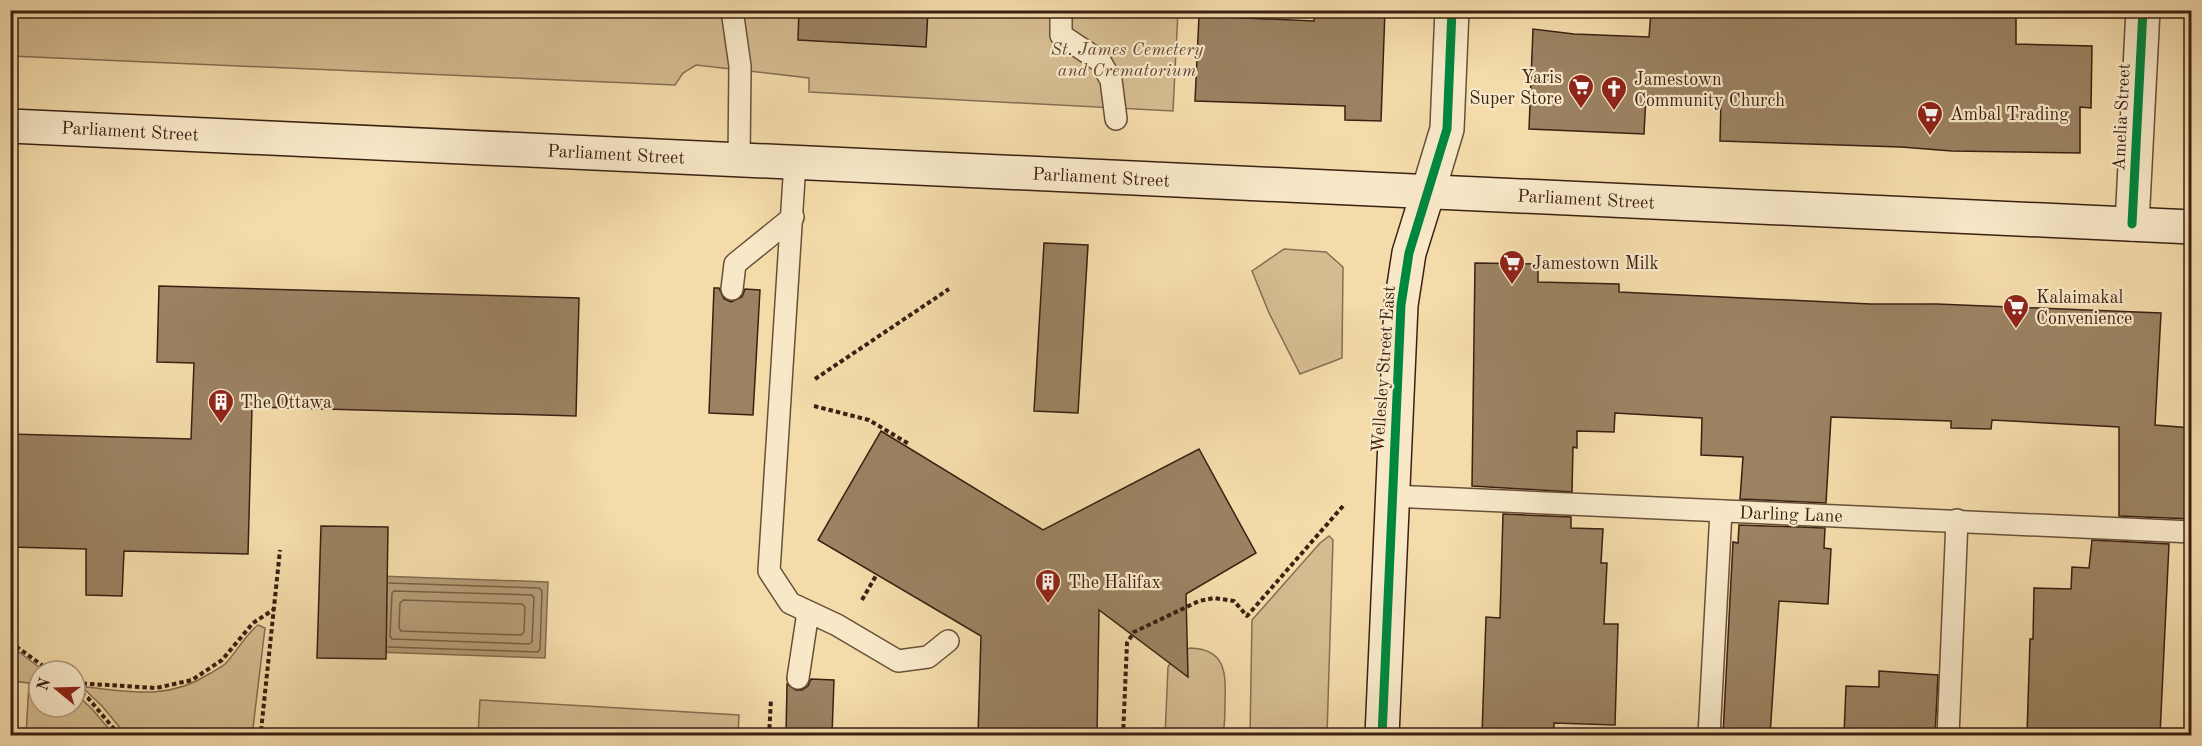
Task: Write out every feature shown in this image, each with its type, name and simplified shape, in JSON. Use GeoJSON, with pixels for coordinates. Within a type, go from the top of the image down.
{"type":"FeatureCollection","features":[{"type":"Feature","properties":{"kind":"main road","name":"Wellesley Street East"},"geometry":{"type":"LineString","coordinates":[[1382,735],[1401,305],[1409,253],[1447,129],[1452,10]]}},
{"type":"Feature","properties":{"kind":"main road","name":"Amelia Street"},"geometry":{"type":"LineString","coordinates":[[2132,224],[2143,10]]}},
{"type":"Feature","properties":{"kind":"main road","name":"Parliament Street"},"geometry":{"type":"LineString","coordinates":[[10,126],[2192,227]]}},
{"type":"Feature","properties":{"kind":"lane"},"geometry":{"type":"LineString","coordinates":[[732,10],[741,66],[739,160]]}},
{"type":"Feature","properties":{"kind":"lane"},"geometry":{"type":"LineString","coordinates":[[1061,10],[1061,35],[1100,62],[1111,80],[1116,119]]}},
{"type":"Feature","properties":{"kind":"lane"},"geometry":{"type":"LineString","coordinates":[[795,162],[769,571],[790,603],[837,625],[898,661],[928,657],[948,641]]}},
{"type":"Feature","properties":{"kind":"lane"},"geometry":{"type":"LineString","coordinates":[[732,289],[735,264],[793,217]]}},
{"type":"Feature","properties":{"kind":"lane","name":"Darling Lane"},"geometry":{"type":"LineString","coordinates":[[1392,496],[2192,532]]}},
{"type":"Feature","properties":{"kind":"lane"},"geometry":{"type":"LineString","coordinates":[[1709,735],[1721,511]]}},
{"type":"Feature","properties":{"kind":"lane"},"geometry":{"type":"LineString","coordinates":[[1948,735],[1958,520]]}},
{"type":"Feature","properties":{"kind":"lane"},"geometry":{"type":"LineString","coordinates":[[798,678],[808,612]]}},
{"type":"Feature","properties":{"kind":"path"},"geometry":{"type":"LineString","coordinates":[[781,398],[824,374],[949,289]]}},
{"type":"Feature","properties":{"kind":"path"},"geometry":{"type":"LineString","coordinates":[[781,398],[868,420],[909,444]]}},
{"type":"Feature","properties":{"kind":"path"},"geometry":{"type":"LineString","coordinates":[[1124,735],[1127,643],[1134,632],[1199,601],[1214,598],[1234,601],[1247,616],[1343,506]]}},
{"type":"Feature","properties":{"kind":"path"},"geometry":{"type":"LineString","coordinates":[[256,735],[262,733],[280,550]]}},
{"type":"Feature","properties":{"kind":"path"},"geometry":{"type":"LineString","coordinates":[[87,684],[156,688],[192,680],[222,660],[253,623],[273,610]]}},
{"type":"Feature","properties":{"kind":"path"},"geometry":{"type":"LineString","coordinates":[[10,642],[33,659]]}},
{"type":"Feature","properties":{"kind":"path"},"geometry":{"type":"LineString","coordinates":[[87,697],[120,735]]}},
{"type":"Feature","properties":{"kind":"green space","name":"St. James Cemetery and Crematorium"},"geometry":{"type":"Polygon","coordinates":[[[11,10],[1178,11],[1173,111],[809,92],[809,78],[696,65],[683,73],[675,85],[11,56],[11,10]]]}},
{"type":"Feature","properties":{"kind":"green space"},"geometry":{"type":"Polygon","coordinates":[[[1284,249],[1326,252],[1343,267],[1342,358],[1300,374],[1269,313],[1252,271],[1284,249]]]}},
{"type":"Feature","properties":{"kind":"green space"},"geometry":{"type":"Polygon","coordinates":[[[1329,536],[1333,540],[1327,735],[1250,735],[1252,620],[1320,543],[1329,536]]]}},
{"type":"Feature","properties":{"kind":"green space"},"geometry":{"type":"Polygon","coordinates":[[[258,625],[265,628],[253,728],[245,735],[126,735],[87,692],[87,687],[135,692],[179,688],[225,664],[258,625]]]}},
{"type":"Feature","properties":{"kind":"green space"},"geometry":{"type":"Polygon","coordinates":[[[11,646],[28,659],[27,683],[11,681],[11,646]]]}},
{"type":"Feature","properties":{"kind":"green space"},"geometry":{"type":"Polygon","coordinates":[[[1190,648],[1202,649],[1211,653],[1221,664],[1225,681],[1223,735],[1165,736],[1168,667],[1175,655],[1190,648]]]}},
{"type":"Feature","properties":{"kind":"green space"},"geometry":{"type":"Polygon","coordinates":[[[480,700],[739,715],[738,735],[478,735],[480,700]]]}},
{"type":"Feature","properties":{"kind":"green space"},"geometry":{"type":"Polygon","coordinates":[[[87,704],[114,735],[26,735],[27,718],[87,719],[87,704]]]}},
{"type":"Feature","properties":{"kind":"water"},"geometry":{"type":"Polygon","coordinates":[[[379,576],[548,582],[545,658],[376,652],[379,576]]]}},
{"type":"Feature","properties":{"kind":"building"},"geometry":{"type":"Polygon","coordinates":[[[799,10],[928,10],[926,47],[798,40],[799,10]]]}},
{"type":"Feature","properties":{"kind":"building"},"geometry":{"type":"Polygon","coordinates":[[[1315,10],[1385,10],[1381,121],[1345,120],[1345,106],[1195,101],[1199,16],[1314,21],[1315,10]]]}},
{"type":"Feature","properties":{"kind":"building"},"geometry":{"type":"Polygon","coordinates":[[[1724,10],[2016,10],[2016,44],[2092,46],[2091,108],[2080,107],[2080,153],[1952,151],[1901,147],[1720,141],[1721,99],[1646,96],[1644,134],[1529,129],[1533,29],[1574,34],[1649,37],[1651,11],[1724,17],[1724,10]]]}},
{"type":"Feature","properties":{"kind":"building"},"geometry":{"type":"Polygon","coordinates":[[[1044,243],[1088,245],[1078,413],[1034,411],[1044,243]]]}},
{"type":"Feature","properties":{"kind":"building"},"geometry":{"type":"Polygon","coordinates":[[[1475,263],[1538,264],[1538,282],[1619,284],[1619,292],[1871,304],[1937,304],[2161,313],[2155,425],[2192,428],[2192,519],[2119,516],[2119,427],[1992,420],[1991,429],[1951,428],[1951,421],[1831,417],[1826,503],[1740,499],[1743,457],[1701,455],[1702,418],[1615,413],[1614,432],[1577,431],[1577,448],[1573,447],[1572,492],[1472,486],[1475,263]]]}},
{"type":"Feature","properties":{"kind":"building","name":"The Ottawa"},"geometry":{"type":"Polygon","coordinates":[[[159,286],[579,298],[576,416],[252,407],[248,554],[124,551],[122,596],[86,595],[86,549],[10,547],[10,434],[191,439],[194,363],[157,362],[159,286]]]}},
{"type":"Feature","properties":{"kind":"building"},"geometry":{"type":"Polygon","coordinates":[[[714,288],[719,288],[724,299],[731,302],[742,297],[745,289],[760,290],[753,415],[709,413],[714,288]]]}},
{"type":"Feature","properties":{"kind":"building","name":"The Halifax"},"geometry":{"type":"Polygon","coordinates":[[[881,431],[1043,530],[1199,449],[1256,553],[1186,594],[1188,677],[1099,610],[1097,735],[978,735],[981,636],[818,540],[881,431]]]}},
{"type":"Feature","properties":{"kind":"building"},"geometry":{"type":"Polygon","coordinates":[[[1503,514],[1571,517],[1571,528],[1603,529],[1601,563],[1607,563],[1604,624],[1618,624],[1615,725],[1554,723],[1554,735],[1482,735],[1486,617],[1500,618],[1503,514]]]}},
{"type":"Feature","properties":{"kind":"building"},"geometry":{"type":"Polygon","coordinates":[[[1739,525],[1825,528],[1824,548],[1831,549],[1828,604],[1779,601],[1770,735],[1723,735],[1733,542],[1738,543],[1739,525]]]}},
{"type":"Feature","properties":{"kind":"building"},"geometry":{"type":"Polygon","coordinates":[[[321,526],[388,527],[386,659],[317,658],[321,526]]]}},
{"type":"Feature","properties":{"kind":"building"},"geometry":{"type":"Polygon","coordinates":[[[2092,540],[2169,544],[2160,735],[2027,735],[2034,588],[2071,589],[2072,567],[2089,568],[2092,540]]]}},
{"type":"Feature","properties":{"kind":"building"},"geometry":{"type":"Polygon","coordinates":[[[1879,671],[1938,675],[1935,735],[1844,735],[1846,686],[1879,687],[1879,671]]]}},
{"type":"Feature","properties":{"kind":"building"},"geometry":{"type":"Polygon","coordinates":[[[811,679],[834,680],[832,735],[786,735],[787,684],[796,690],[802,690],[808,686],[811,679]]]}},
{"type":"Feature","properties":{"kind":"cycle path"},"geometry":{"type":"LineString","coordinates":[[1382,736],[1401,305],[1409,253],[1447,129],[1452,10]]}},
{"type":"Feature","properties":{"kind":"cycle path"},"geometry":{"type":"LineString","coordinates":[[2132,224],[2143,10]]}},
{"type":"Feature","properties":{"kind":"place","name":"Yaris Super Store"},"geometry":{"type":"Point","coordinates":[1581,110]}},
{"type":"Feature","properties":{"kind":"place","name":"Jamestown Community Church"},"geometry":{"type":"Point","coordinates":[1614,112]}},
{"type":"Feature","properties":{"kind":"place","name":"Ambal Trading"},"geometry":{"type":"Point","coordinates":[1930,137]}},
{"type":"Feature","properties":{"kind":"place","name":"Jamestown Milk"},"geometry":{"type":"Point","coordinates":[1512,286]}},
{"type":"Feature","properties":{"kind":"place","name":"Kalaimakal Convenience"},"geometry":{"type":"Point","coordinates":[2016,330]}},
{"type":"Feature","properties":{"kind":"place","name":"The Ottawa"},"geometry":{"type":"Point","coordinates":[221,425]}},
{"type":"Feature","properties":{"kind":"place","name":"The Halifax"},"geometry":{"type":"Point","coordinates":[1048,605]}}]}
